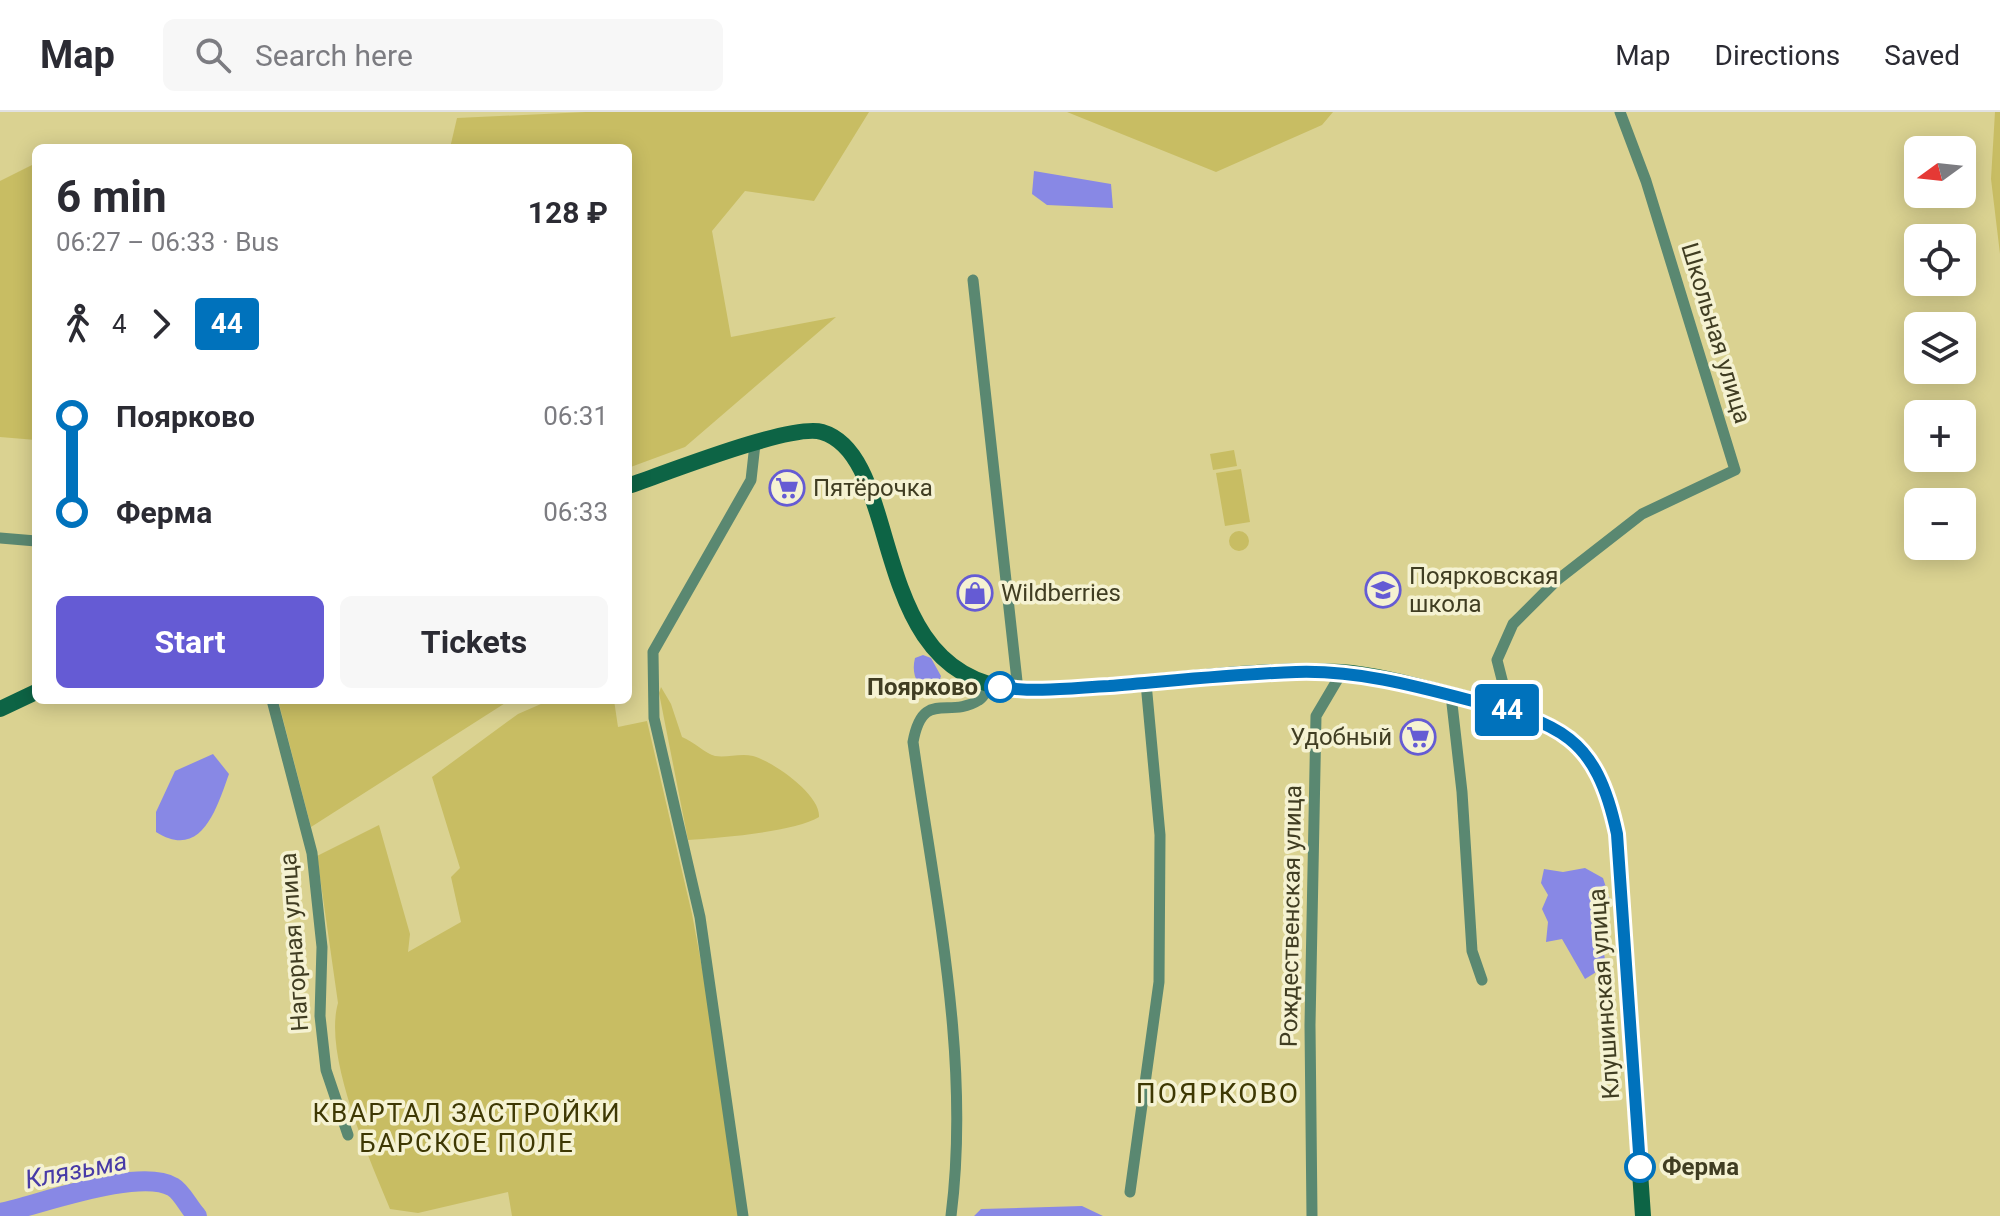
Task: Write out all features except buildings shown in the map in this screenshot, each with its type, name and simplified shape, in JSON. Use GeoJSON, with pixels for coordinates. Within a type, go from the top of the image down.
{"type":"FeatureCollection","features":[{"type":"Feature","properties":{"kind":"main road"},"geometry":{"type":"LineString","coordinates":[[632,485],[755,444],[791,434],[821,432],[845,446],[870,487],[893,573],[919,629],[952,664],[991,685],[1018,690],[1241,675],[1342,672],[1510,711]]}},
{"type":"Feature","properties":{"kind":"main road"},"geometry":{"type":"LineString","coordinates":[[0,709],[32,694]]}},
{"type":"Feature","properties":{"kind":"main road","name":"Клушинская улица"},"geometry":{"type":"LineString","coordinates":[[1510,711],[1554,726],[1581,747],[1599,771],[1609,797],[1621,879],[1643,1216]]}},
{"type":"Feature","properties":{"kind":"street","name":"Школьная улица"},"geometry":{"type":"LineString","coordinates":[[1510,711],[1497,660],[1513,624],[1556,581],[1642,514],[1735,470],[1646,181],[1620,112]]}},
{"type":"Feature","properties":{"kind":"street"},"geometry":{"type":"LineString","coordinates":[[973,280],[1018,690]]}},
{"type":"Feature","properties":{"kind":"street"},"geometry":{"type":"LineString","coordinates":[[743,1216],[700,917],[654,718],[653,652],[751,480],[755,444]]}},
{"type":"Feature","properties":{"kind":"street"},"geometry":{"type":"LineString","coordinates":[[0,538],[32,541]]}},
{"type":"Feature","properties":{"kind":"street","name":"Рождественская улица"},"geometry":{"type":"LineString","coordinates":[[1312,1216],[1310,1025],[1316,716],[1342,672]]}},
{"type":"Feature","properties":{"kind":"street"},"geometry":{"type":"LineString","coordinates":[[1130,1192],[1159,982],[1160,835],[1146,683]]}},
{"type":"Feature","properties":{"kind":"street"},"geometry":{"type":"LineString","coordinates":[[951,1216],[959,1106],[956,1048],[913,742],[917,721],[926,712],[979,700],[991,685]]}},
{"type":"Feature","properties":{"kind":"street"},"geometry":{"type":"LineString","coordinates":[[1451,695],[1462,792],[1472,951],[1482,980]]}},
{"type":"Feature","properties":{"kind":"street","name":"Нагорная улица"},"geometry":{"type":"LineString","coordinates":[[273,704],[312,853],[322,947],[320,1016],[326,1070],[348,1135]]}},
{"type":"Feature","properties":{"kind":"shaded area"},"geometry":{"type":"Polygon","coordinates":[[[586,112],[869,112],[814,201],[745,191],[712,231],[731,337],[836,317],[685,447],[632,467],[632,144],[451,144],[457,118],[586,112]]]}},
{"type":"Feature","properties":{"kind":"shaded area"},"geometry":{"type":"Polygon","coordinates":[[[1067,112],[1333,112],[1322,125],[1216,172],[1067,112]]]}},
{"type":"Feature","properties":{"kind":"shaded area"},"geometry":{"type":"Polygon","coordinates":[[[1995,112],[2000,112],[2000,254],[1991,179],[1995,112]]]}},
{"type":"Feature","properties":{"kind":"shaded area"},"geometry":{"type":"Polygon","coordinates":[[[32,165],[32,440],[0,437],[0,181],[32,165]]]}},
{"type":"Feature","properties":{"kind":"shaded area"},"geometry":{"type":"Polygon","coordinates":[[[1034,171],[1111,184],[1113,208],[1047,205],[1032,194],[1034,171]]]}},
{"type":"Feature","properties":{"kind":"shaded area"},"geometry":{"type":"Polygon","coordinates":[[[1234,450],[1237,466],[1213,470],[1210,454],[1234,450]]]}},
{"type":"Feature","properties":{"kind":"shaded area"},"geometry":{"type":"Polygon","coordinates":[[[1241,469],[1250,522],[1225,526],[1216,473],[1241,469]]]}},
{"type":"Feature","properties":{"kind":"shaded area"},"geometry":{"type":"Polygon","coordinates":[[[1239,531],[1246,534],[1249,541],[1246,548],[1239,551],[1232,548],[1229,541],[1232,534],[1239,531]]]}},
{"type":"Feature","properties":{"kind":"shaded area"},"geometry":{"type":"Polygon","coordinates":[[[923,655],[931,658],[941,676],[938,686],[929,695],[918,683],[915,674],[915,658],[923,655]]]}},
{"type":"Feature","properties":{"kind":"shaded area"},"geometry":{"type":"Polygon","coordinates":[[[661,687],[671,704],[682,737],[715,756],[748,755],[762,759],[805,790],[818,808],[819,817],[793,827],[688,840],[659,693],[661,687]]]}},
{"type":"Feature","properties":{"kind":"shaded area"},"geometry":{"type":"Polygon","coordinates":[[[279,704],[504,704],[311,827],[279,704]]]}},
{"type":"Feature","properties":{"kind":"shaded area"},"geometry":{"type":"Polygon","coordinates":[[[541,704],[615,704],[618,727],[647,721],[692,914],[712,1021],[739,1216],[512,1216],[508,1192],[418,1213],[390,1209],[360,1135],[342,1078],[335,1025],[338,1003],[317,856],[379,825],[410,934],[408,952],[461,922],[451,877],[460,868],[432,777],[518,714],[541,704]]]}},
{"type":"Feature","properties":{"kind":"shaded area"},"geometry":{"type":"Polygon","coordinates":[[[213,754],[229,774],[205,826],[185,840],[172,839],[156,832],[156,812],[175,771],[213,754]]]}},
{"type":"Feature","properties":{"kind":"shaded area"},"geometry":{"type":"Polygon","coordinates":[[[1585,868],[1603,878],[1610,900],[1599,922],[1606,966],[1585,979],[1562,939],[1546,942],[1548,922],[1542,909],[1548,895],[1541,883],[1544,869],[1563,872],[1585,868]]]}},
{"type":"Feature","properties":{"kind":"shaded area"},"geometry":{"type":"Polygon","coordinates":[[[1082,1206],[1103,1216],[974,1216],[981,1209],[1082,1206]]]}},
{"type":"Feature","properties":{"kind":"waterway","name":"Клязьма"},"geometry":{"type":"LineString","coordinates":[[0,1213],[114,1184],[157,1182],[173,1187],[197,1216]]}},
{"type":"Feature","properties":{"kind":"bus line","name":"44"},"geometry":{"type":"LineString","coordinates":[[1000,687],[1052,690],[1241,675],[1342,672],[1451,695],[1554,726],[1581,747],[1599,771],[1609,797],[1617,834],[1640,1167]]}},
{"type":"Feature","properties":{"kind":"place","name":"Пятёрочка"},"geometry":{"type":"Point","coordinates":[787,488]}},
{"type":"Feature","properties":{"kind":"place","name":"Поярковская школа"},"geometry":{"type":"Point","coordinates":[1383,590]}},
{"type":"Feature","properties":{"kind":"place","name":"Wildberries"},"geometry":{"type":"Point","coordinates":[975,593]}},
{"type":"Feature","properties":{"kind":"place","name":"Поярково"},"geometry":{"type":"Point","coordinates":[1000,687]}},
{"type":"Feature","properties":{"kind":"place","name":"Удобный"},"geometry":{"type":"Point","coordinates":[1418,737]}},
{"type":"Feature","properties":{"kind":"place","name":"Ферма"},"geometry":{"type":"Point","coordinates":[1640,1167]}},
{"type":"Feature","properties":{"kind":"district","name":"ПОЯРКОВО"},"geometry":{"type":"Point","coordinates":[1218,1093]}},
{"type":"Feature","properties":{"kind":"district","name":"КВАРТАЛ ЗАСТРОЙКИ БАРСКОЕ ПОЛЕ"},"geometry":{"type":"Point","coordinates":[467,1128]}}]}
